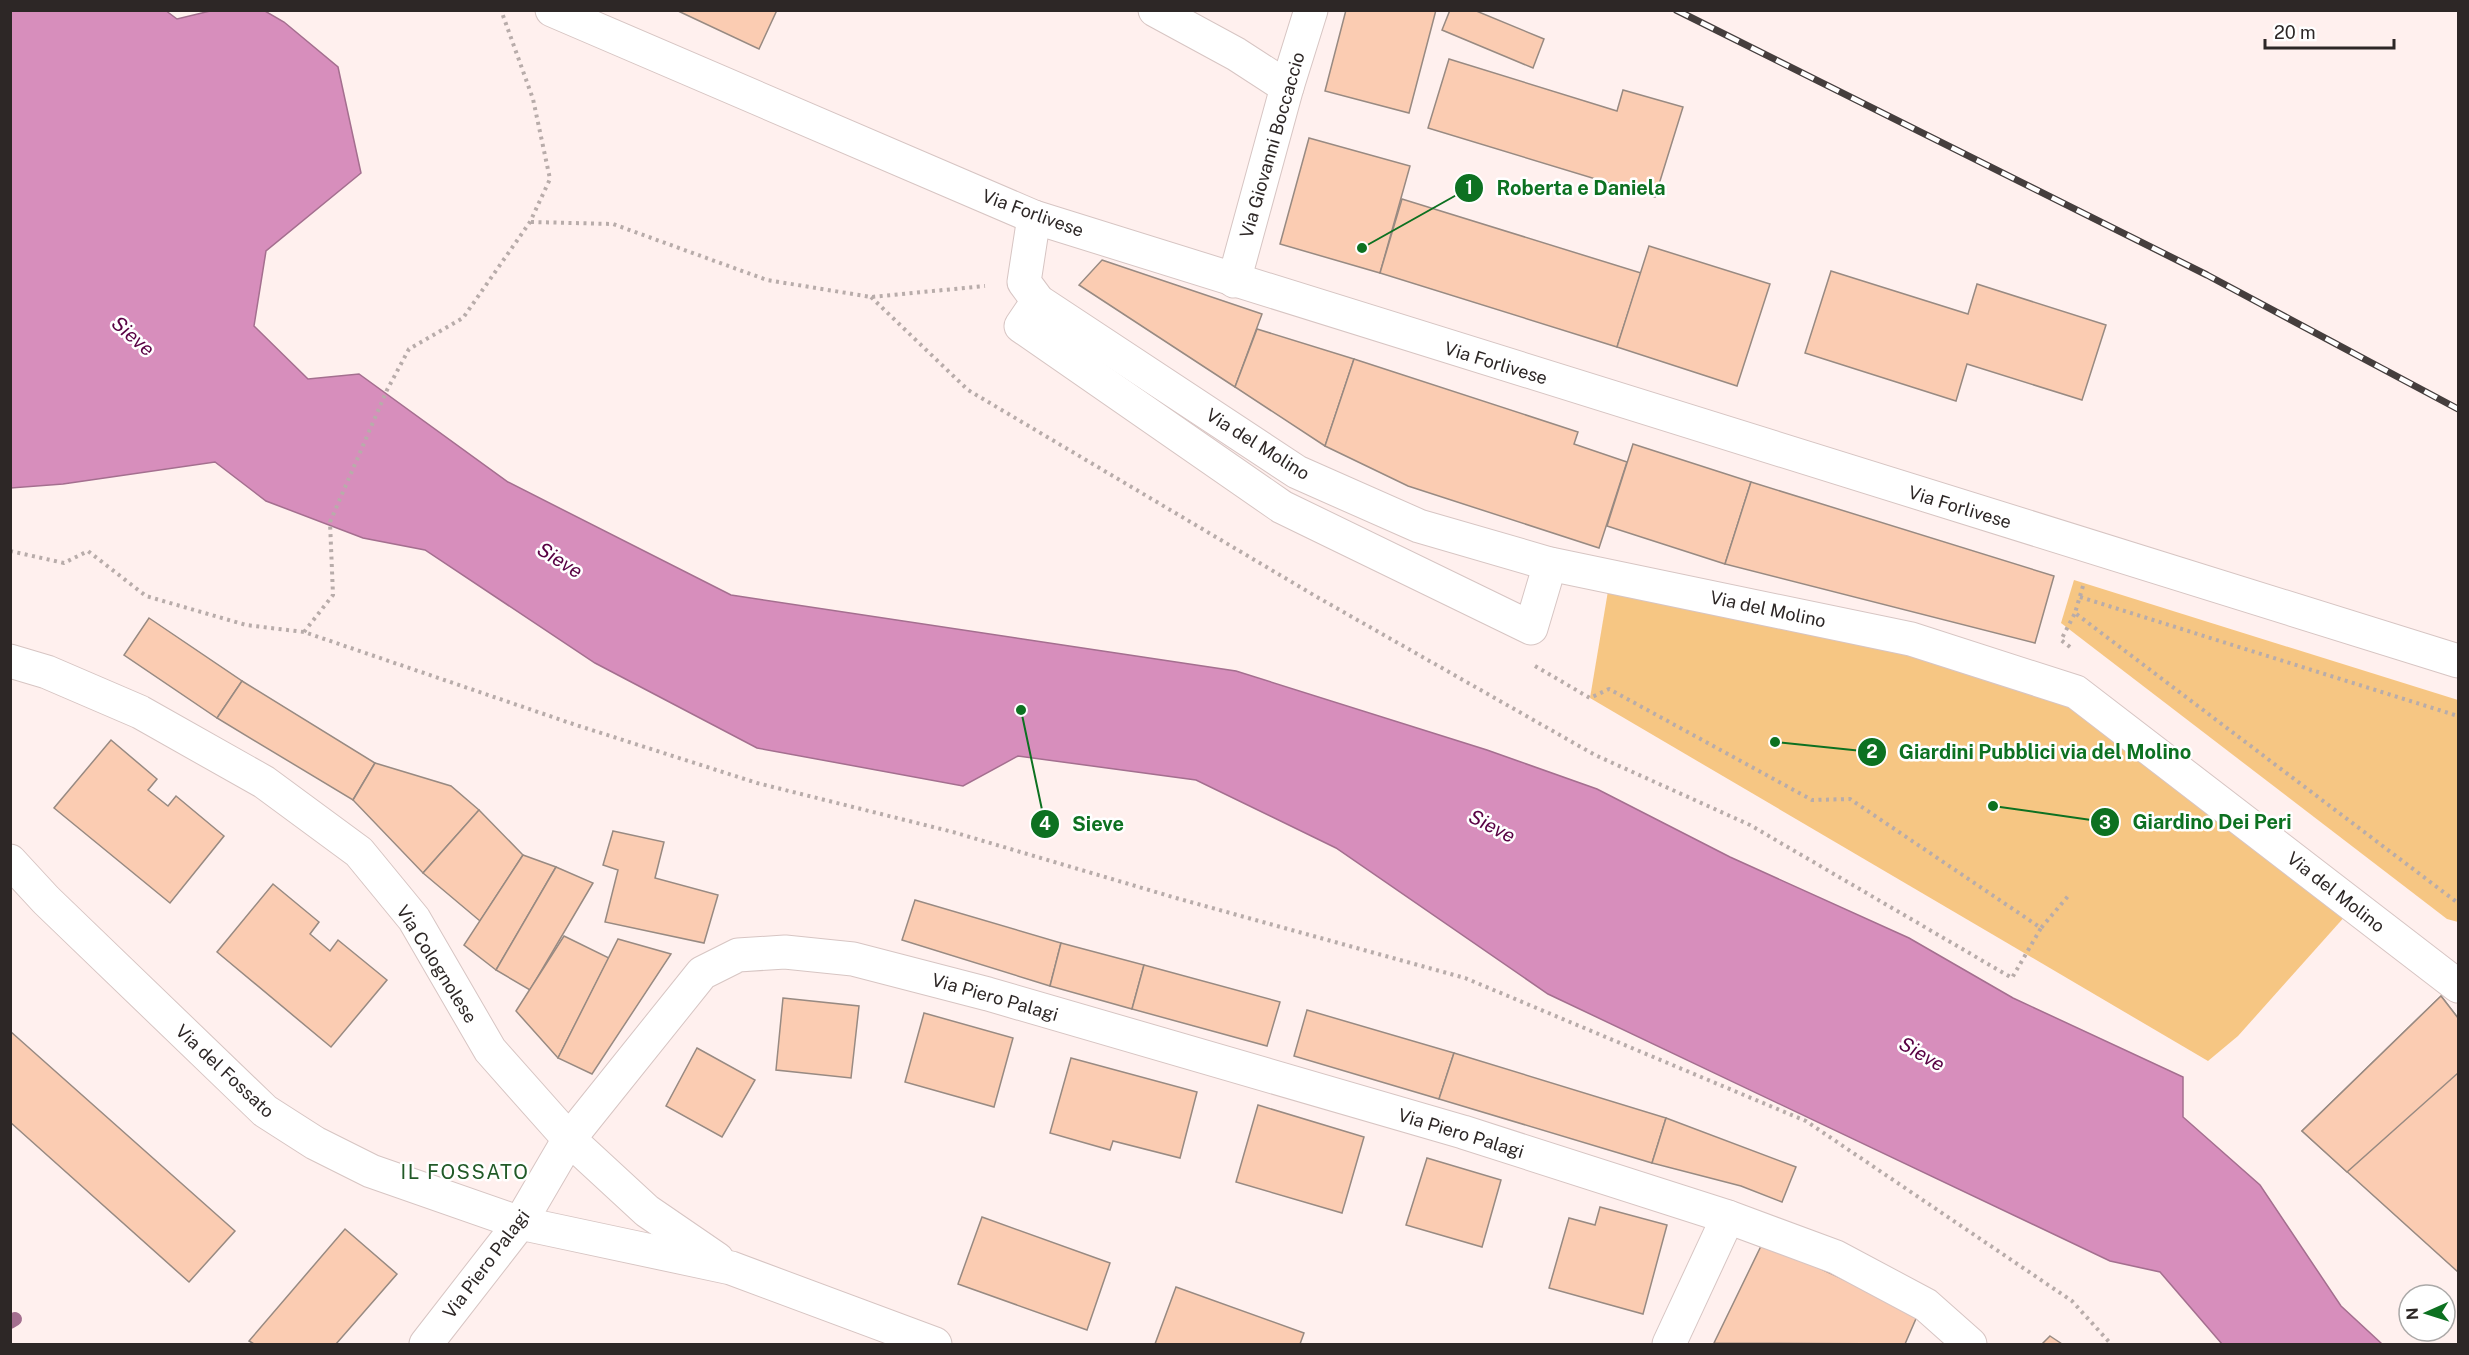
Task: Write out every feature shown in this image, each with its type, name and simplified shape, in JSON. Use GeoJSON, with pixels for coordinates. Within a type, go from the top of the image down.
{"type":"FeatureCollection","features":[{"type":"Feature","properties":{"kind":"street","name":"Via Forlivese"},"geometry":{"type":"LineString","coordinates":[[552,10],[1034,217],[2458,661]]}},
{"type":"Feature","properties":{"kind":"street"},"geometry":{"type":"LineString","coordinates":[[1155,10],[1228,49],[1287,87]]}},
{"type":"Feature","properties":{"kind":"street","name":"Via Giovanni Boccaccio"},"geometry":{"type":"LineString","coordinates":[[1234,280],[1287,87],[1311,10]]}},
{"type":"Feature","properties":{"kind":"street"},"geometry":{"type":"LineString","coordinates":[[1034,217],[1031,291],[1021,326],[1282,507],[1531,628],[1550,564]]}},
{"type":"Feature","properties":{"kind":"street","name":"Via del Molino"},"geometry":{"type":"LineString","coordinates":[[1031,291],[1297,472],[1419,526],[1550,564],[1911,639],[2076,692],[2458,986]]}},
{"type":"Feature","properties":{"kind":"street","name":"Via Colognolese"},"geometry":{"type":"LineString","coordinates":[[10,661],[47,672],[140,712],[264,782],[359,852],[414,919],[490,1050],[569,1139],[647,1211],[731,1269]]}},
{"type":"Feature","properties":{"kind":"street","name":"Via del Fossato"},"geometry":{"type":"LineString","coordinates":[[10,861],[46,900],[265,1111],[315,1143],[371,1171],[520,1223],[731,1269]]}},
{"type":"Feature","properties":{"kind":"street","name":"Via Piero Palagi"},"geometry":{"type":"LineString","coordinates":[[426,1344],[520,1223],[569,1139],[702,973],[738,955],[785,952],[853,959],[988,994],[1463,1132],[1728,1217],[1836,1257],[1926,1305],[1970,1344]]}},
{"type":"Feature","properties":{"kind":"street"},"geometry":{"type":"LineString","coordinates":[[1669,1344],[1728,1217]]}},
{"type":"Feature","properties":{"kind":"street"},"geometry":{"type":"LineString","coordinates":[[731,1269],[935,1344]]}},
{"type":"Feature","properties":{"kind":"path"},"geometry":{"type":"LineString","coordinates":[[304,632],[333,595],[330,522],[387,390],[409,349],[464,318],[530,222],[550,179],[533,99],[501,10]]}},
{"type":"Feature","properties":{"kind":"path"},"geometry":{"type":"LineString","coordinates":[[530,222],[613,224],[767,280],[870,297],[1031,291]]}},
{"type":"Feature","properties":{"kind":"path"},"geometry":{"type":"LineString","coordinates":[[870,297],[968,390],[1317,597],[1595,755],[1750,825],[2012,978],[2041,928],[2069,895]]}},
{"type":"Feature","properties":{"kind":"path"},"geometry":{"type":"LineString","coordinates":[[2092,548],[2075,614],[2458,903]]}},
{"type":"Feature","properties":{"kind":"path"},"geometry":{"type":"LineString","coordinates":[[10,551],[64,563],[88,551],[146,596],[246,625],[304,632],[573,724],[757,783],[953,832],[1176,898],[1466,978],[1806,1121],[2072,1302],[2111,1344]]}},
{"type":"Feature","properties":{"kind":"path"},"geometry":{"type":"LineString","coordinates":[[2080,597],[2458,716]]}},
{"type":"Feature","properties":{"kind":"path"},"geometry":{"type":"LineString","coordinates":[[1531,628],[1535,668],[1590,698],[1609,689],[1812,800],[1850,799],[2041,928]]}},
{"type":"Feature","properties":{"kind":"shaded area"},"geometry":{"type":"Polygon","coordinates":[[[2074,580],[2458,700],[2458,922],[2447,919],[2061,623],[2074,580]]]}},
{"type":"Feature","properties":{"kind":"shaded area"},"geometry":{"type":"Polygon","coordinates":[[[1609,585],[1906,643],[2072,696],[2347,914],[2238,1036],[2208,1061],[1590,698],[1609,585]]]}},
{"type":"Feature","properties":{"kind":"water","name":"Sieve"},"geometry":{"type":"Polygon","coordinates":[[[165,10],[177,19],[210,11],[265,11],[284,22],[338,67],[361,173],[266,251],[254,326],[308,379],[359,374],[508,482],[731,595],[1236,671],[1487,750],[1597,789],[1730,857],[1909,938],[2013,998],[2183,1077],[2183,1117],[2260,1185],[2341,1306],[2382,1344],[2222,1344],[2160,1272],[2110,1261],[1548,994],[1336,848],[1196,780],[1018,756],[963,786],[757,748],[595,663],[425,550],[363,538],[266,501],[215,462],[63,484],[11,488],[11,11],[165,10]]]}},
{"type":"Feature","properties":{"kind":"building"},"geometry":{"type":"Polygon","coordinates":[[[676,10],[777,10],[759,49],[676,10]]]}},
{"type":"Feature","properties":{"kind":"building"},"geometry":{"type":"Polygon","coordinates":[[[1346,10],[1436,10],[1409,113],[1325,91],[1346,10]]]}},
{"type":"Feature","properties":{"kind":"building"},"geometry":{"type":"Polygon","coordinates":[[[1450,10],[1474,10],[1544,39],[1533,68],[1442,30],[1450,10]]]}},
{"type":"Feature","properties":{"kind":"building"},"geometry":{"type":"Polygon","coordinates":[[[1449,59],[1617,111],[1623,90],[1683,107],[1655,197],[1428,128],[1449,59]]]}},
{"type":"Feature","properties":{"kind":"building"},"geometry":{"type":"Polygon","coordinates":[[[1309,138],[1410,166],[1380,273],[1280,244],[1309,138]]]}},
{"type":"Feature","properties":{"kind":"building"},"geometry":{"type":"Polygon","coordinates":[[[1402,199],[1641,273],[1617,347],[1380,273],[1402,199]]]}},
{"type":"Feature","properties":{"kind":"building"},"geometry":{"type":"Polygon","coordinates":[[[1649,246],[1770,284],[1737,386],[1617,347],[1649,246]]]}},
{"type":"Feature","properties":{"kind":"building"},"geometry":{"type":"Polygon","coordinates":[[[1102,260],[1262,314],[1235,387],[1079,285],[1102,260]]]}},
{"type":"Feature","properties":{"kind":"building"},"geometry":{"type":"Polygon","coordinates":[[[1831,271],[1968,314],[1977,284],[2106,325],[2082,400],[1967,364],[1956,401],[1805,353],[1831,271]]]}},
{"type":"Feature","properties":{"kind":"building"},"geometry":{"type":"Polygon","coordinates":[[[1257,329],[1354,359],[1325,446],[1235,387],[1257,329]]]}},
{"type":"Feature","properties":{"kind":"building"},"geometry":{"type":"Polygon","coordinates":[[[1354,359],[1578,432],[1574,444],[1627,462],[1599,548],[1408,486],[1325,446],[1354,359]]]}},
{"type":"Feature","properties":{"kind":"building"},"geometry":{"type":"Polygon","coordinates":[[[1633,444],[1751,482],[1725,564],[1607,526],[1633,444]]]}},
{"type":"Feature","properties":{"kind":"building"},"geometry":{"type":"Polygon","coordinates":[[[1751,482],[2054,576],[2035,643],[1725,564],[1751,482]]]}},
{"type":"Feature","properties":{"kind":"building"},"geometry":{"type":"Polygon","coordinates":[[[149,618],[242,681],[217,718],[124,655],[149,618]]]}},
{"type":"Feature","properties":{"kind":"building"},"geometry":{"type":"Polygon","coordinates":[[[242,681],[375,763],[353,800],[217,718],[242,681]]]}},
{"type":"Feature","properties":{"kind":"building"},"geometry":{"type":"Polygon","coordinates":[[[111,740],[157,779],[148,790],[168,806],[176,796],[224,836],[170,903],[54,808],[111,740]]]}},
{"type":"Feature","properties":{"kind":"building"},"geometry":{"type":"Polygon","coordinates":[[[375,763],[451,786],[479,810],[423,873],[353,800],[375,763]]]}},
{"type":"Feature","properties":{"kind":"building"},"geometry":{"type":"Polygon","coordinates":[[[479,810],[523,855],[480,921],[423,873],[479,810]]]}},
{"type":"Feature","properties":{"kind":"building"},"geometry":{"type":"Polygon","coordinates":[[[613,831],[664,842],[655,878],[718,895],[704,943],[605,922],[618,870],[603,865],[613,831]]]}},
{"type":"Feature","properties":{"kind":"building"},"geometry":{"type":"Polygon","coordinates":[[[523,855],[556,867],[496,970],[464,945],[523,855]]]}},
{"type":"Feature","properties":{"kind":"building"},"geometry":{"type":"Polygon","coordinates":[[[556,867],[593,883],[530,990],[496,970],[556,867]]]}},
{"type":"Feature","properties":{"kind":"building"},"geometry":{"type":"Polygon","coordinates":[[[273,884],[319,922],[310,934],[330,951],[338,940],[387,980],[331,1047],[217,952],[273,884]]]}},
{"type":"Feature","properties":{"kind":"building"},"geometry":{"type":"Polygon","coordinates":[[[915,900],[1061,943],[1050,986],[902,940],[915,900]]]}},
{"type":"Feature","properties":{"kind":"building"},"geometry":{"type":"Polygon","coordinates":[[[564,936],[609,958],[558,1058],[516,1011],[564,936]]]}},
{"type":"Feature","properties":{"kind":"building"},"geometry":{"type":"Polygon","coordinates":[[[618,939],[671,954],[592,1074],[558,1058],[618,939]]]}},
{"type":"Feature","properties":{"kind":"building"},"geometry":{"type":"Polygon","coordinates":[[[1061,943],[1144,965],[1132,1009],[1050,986],[1061,943]]]}},
{"type":"Feature","properties":{"kind":"building"},"geometry":{"type":"Polygon","coordinates":[[[1144,965],[1280,1002],[1267,1046],[1132,1009],[1144,965]]]}},
{"type":"Feature","properties":{"kind":"building"},"geometry":{"type":"Polygon","coordinates":[[[2441,996],[2458,1018],[2458,1272],[2302,1131],[2441,996]]]}},
{"type":"Feature","properties":{"kind":"building"},"geometry":{"type":"Polygon","coordinates":[[[2441,996],[2458,1018],[2458,1073],[2347,1172],[2302,1131],[2441,996]]]}},
{"type":"Feature","properties":{"kind":"building"},"geometry":{"type":"Polygon","coordinates":[[[783,998],[859,1006],[851,1078],[776,1070],[783,998]]]}},
{"type":"Feature","properties":{"kind":"building"},"geometry":{"type":"Polygon","coordinates":[[[1307,1010],[1454,1053],[1439,1099],[1294,1056],[1307,1010]]]}},
{"type":"Feature","properties":{"kind":"building"},"geometry":{"type":"Polygon","coordinates":[[[924,1013],[1013,1038],[994,1107],[905,1082],[924,1013]]]}},
{"type":"Feature","properties":{"kind":"building"},"geometry":{"type":"Polygon","coordinates":[[[10,1031],[235,1231],[189,1282],[10,1122],[10,1031]]]}},
{"type":"Feature","properties":{"kind":"building"},"geometry":{"type":"Polygon","coordinates":[[[697,1048],[755,1080],[722,1137],[666,1106],[697,1048]]]}},
{"type":"Feature","properties":{"kind":"building"},"geometry":{"type":"Polygon","coordinates":[[[1454,1053],[1666,1118],[1652,1163],[1439,1099],[1454,1053]]]}},
{"type":"Feature","properties":{"kind":"building"},"geometry":{"type":"Polygon","coordinates":[[[1071,1058],[1197,1092],[1180,1158],[1113,1141],[1110,1150],[1050,1133],[1071,1058]]]}},
{"type":"Feature","properties":{"kind":"building"},"geometry":{"type":"Polygon","coordinates":[[[1258,1105],[1364,1137],[1342,1213],[1236,1182],[1258,1105]]]}},
{"type":"Feature","properties":{"kind":"building"},"geometry":{"type":"Polygon","coordinates":[[[1666,1118],[1796,1167],[1782,1202],[1741,1186],[1652,1163],[1666,1118]]]}},
{"type":"Feature","properties":{"kind":"building"},"geometry":{"type":"Polygon","coordinates":[[[1427,1158],[1501,1180],[1482,1247],[1406,1225],[1427,1158]]]}},
{"type":"Feature","properties":{"kind":"building"},"geometry":{"type":"Polygon","coordinates":[[[1600,1207],[1667,1225],[1643,1314],[1549,1288],[1569,1218],[1595,1225],[1600,1207]]]}},
{"type":"Feature","properties":{"kind":"building"},"geometry":{"type":"Polygon","coordinates":[[[982,1217],[1110,1263],[1087,1330],[958,1284],[982,1217]]]}},
{"type":"Feature","properties":{"kind":"building"},"geometry":{"type":"Polygon","coordinates":[[[345,1229],[397,1274],[336,1344],[254,1344],[249,1341],[345,1229]]]}},
{"type":"Feature","properties":{"kind":"building"},"geometry":{"type":"Polygon","coordinates":[[[1763,1242],[1918,1314],[1905,1344],[1714,1343],[1763,1242]]]}},
{"type":"Feature","properties":{"kind":"building"},"geometry":{"type":"Polygon","coordinates":[[[1176,1287],[1304,1333],[1300,1344],[1155,1344],[1176,1287]]]}},
{"type":"Feature","properties":{"kind":"building"},"geometry":{"type":"Polygon","coordinates":[[[2050,1336],[2062,1344],[2042,1344],[2050,1336]]]}},
{"type":"Feature","properties":{"kind":"waterway"},"geometry":{"type":"LineString","coordinates":[[10,1322],[15,1319]]}},
{"type":"Feature","properties":{"kind":"railway"},"geometry":{"type":"LineString","coordinates":[[1676,10],[2207,275],[2458,409]]}},
{"type":"Feature","properties":{"kind":"place","name":"Roberta e Daniela"},"geometry":{"type":"Point","coordinates":[1362,248]}},
{"type":"Feature","properties":{"kind":"place","name":"Sieve"},"geometry":{"type":"Point","coordinates":[1021,710]}},
{"type":"Feature","properties":{"kind":"place","name":"Giardini Pubblici via del Molino"},"geometry":{"type":"Point","coordinates":[1775,742]}},
{"type":"Feature","properties":{"kind":"place","name":"Giardino Dei Peri"},"geometry":{"type":"Point","coordinates":[1993,806]}},
{"type":"Feature","properties":{"kind":"district","name":"IL FOSSATO"},"geometry":{"type":"Point","coordinates":[465,1172]}}]}
